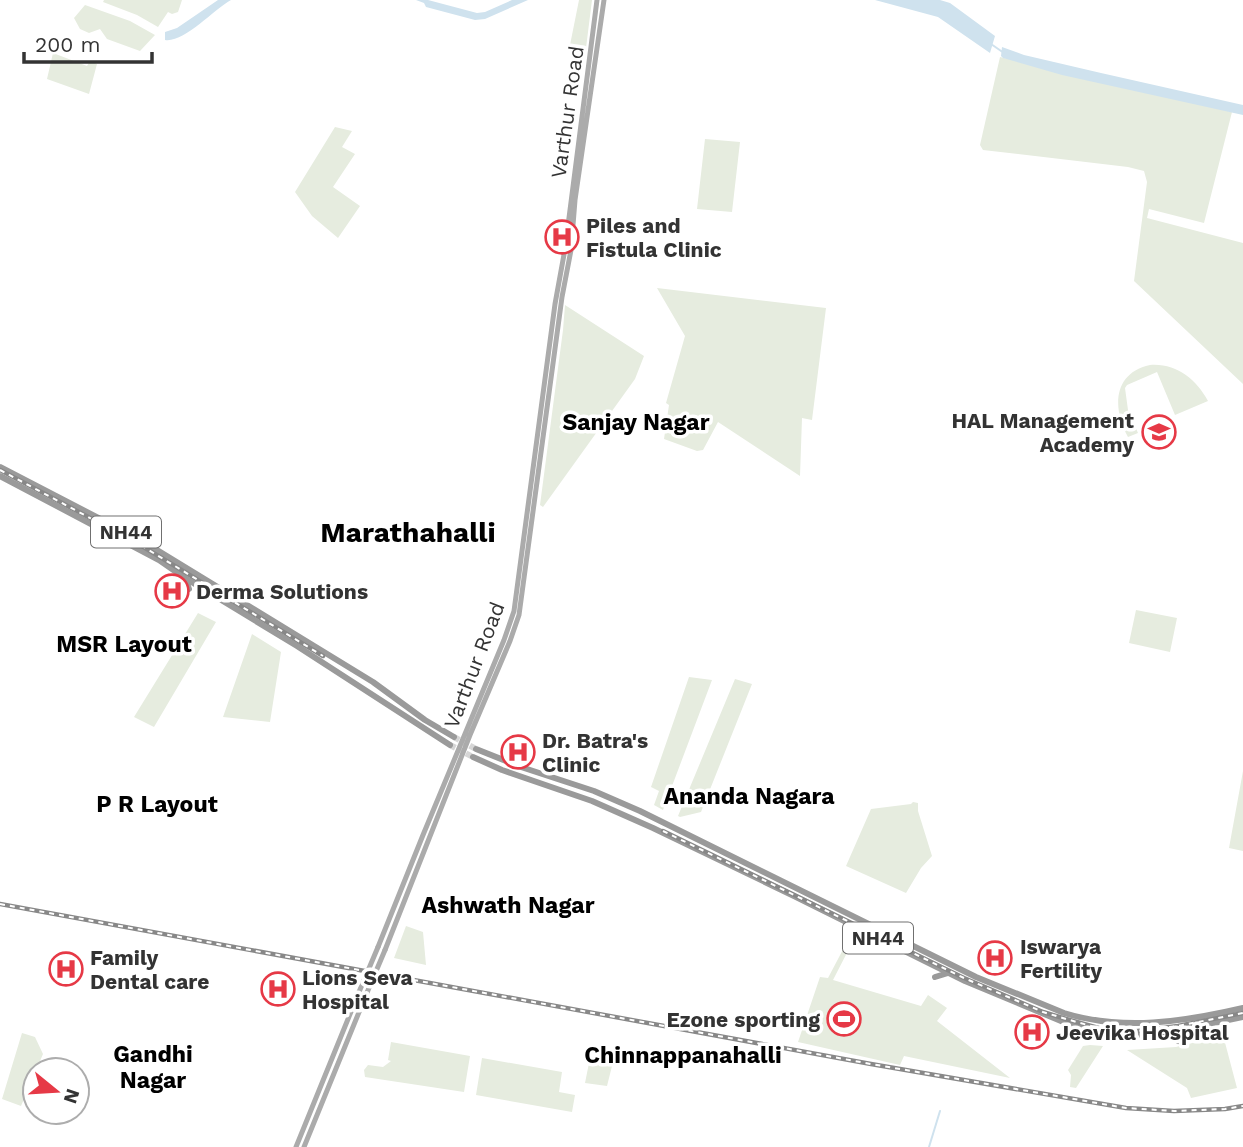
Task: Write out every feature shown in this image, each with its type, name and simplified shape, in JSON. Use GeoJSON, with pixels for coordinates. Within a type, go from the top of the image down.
{"type":"FeatureCollection","features":[{"type":"Feature","properties":{"kind":"highway","name":"NH44"},"geometry":{"type":"LineString","coordinates":[[0,467],[139,539],[373,682],[425,720],[454,737]]}},
{"type":"Feature","properties":{"kind":"highway","name":"NH44"},"geometry":{"type":"LineString","coordinates":[[0,476],[159,560],[244,618],[297,646],[450,745]]}},
{"type":"Feature","properties":{"kind":"highway"},"geometry":{"type":"LineString","coordinates":[[185,578],[189,589]]}},
{"type":"Feature","properties":{"kind":"highway","name":"NH44"},"geometry":{"type":"LineString","coordinates":[[1243,1008],[1168,1023],[1143,1024],[1114,1023],[1063,1013],[994,985],[681,827],[594,791],[475,753],[518,776],[577,794],[948,973],[1061,1021],[1086,1029],[1144,1035],[1243,1017]]}},
{"type":"Feature","properties":{"kind":"highway"},"geometry":{"type":"LineString","coordinates":[[873,936],[875,949]]}},
{"type":"Feature","properties":{"kind":"highway"},"geometry":{"type":"LineString","coordinates":[[935,977],[948,973]]}},
{"type":"Feature","properties":{"kind":"highway"},"geometry":{"type":"LineString","coordinates":[[1113,1033],[1118,1029],[1114,1023]]}},
{"type":"Feature","properties":{"kind":"highway"},"geometry":{"type":"LineString","coordinates":[[1143,1024],[1138,1029],[1144,1035]]}},
{"type":"Feature","properties":{"kind":"highway"},"geometry":{"type":"LineString","coordinates":[[1178,1041],[1184,1029]]}},
{"type":"Feature","properties":{"kind":"main road","name":"Varthur Road"},"geometry":{"type":"LineString","coordinates":[[296,1147],[359,992],[381,949],[417,865],[516,625],[523,592],[555,304],[565,249],[597,0]]}},
{"type":"Feature","properties":{"kind":"main road","name":"Varthur Road"},"geometry":{"type":"LineString","coordinates":[[304,1147],[366,995],[396,891],[510,622],[571,250],[575,201],[604,0]]}},
{"type":"Feature","properties":{"kind":"shaded area"},"geometry":{"type":"Polygon","coordinates":[[[182,0],[178,12],[168,12],[158,27],[137,15],[103,2],[182,0]]]}},
{"type":"Feature","properties":{"kind":"shaded area"},"geometry":{"type":"Polygon","coordinates":[[[579,0],[592,0],[586,48],[570,45],[579,0]]]}},
{"type":"Feature","properties":{"kind":"shaded area"},"geometry":{"type":"Polygon","coordinates":[[[85,5],[130,21],[155,35],[140,51],[107,39],[100,29],[89,33],[80,29],[74,18],[85,5]]]}},
{"type":"Feature","properties":{"kind":"shaded area"},"geometry":{"type":"Polygon","coordinates":[[[53,53],[87,66],[90,61],[97,64],[89,94],[47,79],[53,53]]]}},
{"type":"Feature","properties":{"kind":"shaded area"},"geometry":{"type":"Polygon","coordinates":[[[1000,57],[1232,112],[1204,223],[1149,209],[1147,218],[1243,243],[1243,384],[1134,281],[1147,182],[1144,171],[983,150],[980,145],[1000,57]]]}},
{"type":"Feature","properties":{"kind":"shaded area"},"geometry":{"type":"Polygon","coordinates":[[[335,127],[352,131],[342,147],[355,154],[333,187],[360,206],[338,238],[312,216],[295,192],[335,127]]]}},
{"type":"Feature","properties":{"kind":"shaded area"},"geometry":{"type":"Polygon","coordinates":[[[705,139],[740,142],[732,212],[697,209],[705,139]]]}},
{"type":"Feature","properties":{"kind":"shaded area"},"geometry":{"type":"Polygon","coordinates":[[[657,288],[826,308],[812,420],[802,418],[800,476],[718,422],[703,450],[697,451],[664,439],[669,405],[666,403],[685,336],[657,288]]]}},
{"type":"Feature","properties":{"kind":"shaded area"},"geometry":{"type":"Polygon","coordinates":[[[565,305],[644,356],[635,379],[543,507],[540,505],[565,305]]]}},
{"type":"Feature","properties":{"kind":"shaded area"},"geometry":{"type":"Polygon","coordinates":[[[1150,365],[1168,367],[1184,374],[1198,386],[1208,401],[1175,415],[1157,372],[1127,385],[1125,388],[1128,410],[1138,433],[1128,437],[1119,415],[1119,393],[1129,376],[1150,365]]]}},
{"type":"Feature","properties":{"kind":"shaded area"},"geometry":{"type":"Polygon","coordinates":[[[1136,610],[1177,618],[1170,652],[1129,643],[1136,610]]]}},
{"type":"Feature","properties":{"kind":"shaded area"},"geometry":{"type":"Polygon","coordinates":[[[198,613],[216,622],[154,727],[134,717],[198,613]]]}},
{"type":"Feature","properties":{"kind":"shaded area"},"geometry":{"type":"Polygon","coordinates":[[[252,634],[281,652],[270,722],[223,717],[252,634]]]}},
{"type":"Feature","properties":{"kind":"shaded area"},"geometry":{"type":"Polygon","coordinates":[[[689,677],[712,680],[663,810],[654,805],[659,791],[651,787],[689,677]]]}},
{"type":"Feature","properties":{"kind":"shaded area"},"geometry":{"type":"Polygon","coordinates":[[[735,679],[752,684],[701,812],[680,817],[678,816],[735,679]]]}},
{"type":"Feature","properties":{"kind":"shaded area"},"geometry":{"type":"Polygon","coordinates":[[[1243,771],[1243,851],[1229,848],[1243,771]]]}},
{"type":"Feature","properties":{"kind":"shaded area"},"geometry":{"type":"Polygon","coordinates":[[[918,803],[932,856],[921,868],[906,893],[846,866],[871,809],[918,803]]]}},
{"type":"Feature","properties":{"kind":"shaded area"},"geometry":{"type":"Polygon","coordinates":[[[406,926],[423,932],[426,965],[394,958],[406,926]]]}},
{"type":"Feature","properties":{"kind":"shaded area"},"geometry":{"type":"Polygon","coordinates":[[[848,940],[852,943],[833,980],[921,1006],[928,995],[947,1008],[937,1021],[1010,1078],[904,1056],[900,1065],[798,1042],[820,977],[828,978],[848,940]]]}},
{"type":"Feature","properties":{"kind":"shaded area"},"geometry":{"type":"Polygon","coordinates":[[[22,1033],[35,1037],[43,1054],[21,1056],[21,1106],[2,1099],[22,1033]]]}},
{"type":"Feature","properties":{"kind":"shaded area"},"geometry":{"type":"Polygon","coordinates":[[[1223,1035],[1237,1088],[1191,1098],[1187,1088],[1127,1050],[1176,1047],[1223,1035]]]}},
{"type":"Feature","properties":{"kind":"shaded area"},"geometry":{"type":"Polygon","coordinates":[[[391,1042],[470,1056],[464,1092],[365,1077],[364,1070],[368,1065],[383,1067],[391,1061],[388,1060],[391,1042]]]}},
{"type":"Feature","properties":{"kind":"shaded area"},"geometry":{"type":"Polygon","coordinates":[[[1083,1046],[1103,1046],[1076,1088],[1070,1087],[1071,1075],[1068,1070],[1083,1046]]]}},
{"type":"Feature","properties":{"kind":"shaded area"},"geometry":{"type":"Polygon","coordinates":[[[602,1048],[616,1050],[607,1086],[585,1083],[590,1058],[600,1059],[602,1048]]]}},
{"type":"Feature","properties":{"kind":"shaded area"},"geometry":{"type":"Polygon","coordinates":[[[482,1058],[562,1072],[559,1092],[575,1095],[572,1112],[476,1095],[482,1058]]]}},
{"type":"Feature","properties":{"kind":"water"},"geometry":{"type":"Polygon","coordinates":[[[218,0],[231,0],[181,36],[165,40],[165,32],[177,28],[218,0]]]}},
{"type":"Feature","properties":{"kind":"water"},"geometry":{"type":"Polygon","coordinates":[[[416,0],[428,0],[477,13],[512,0],[528,0],[485,19],[475,20],[426,7],[424,3],[416,0]]]}},
{"type":"Feature","properties":{"kind":"water"},"geometry":{"type":"Polygon","coordinates":[[[875,0],[940,0],[950,3],[995,36],[990,53],[938,17],[875,0]]]}},
{"type":"Feature","properties":{"kind":"water"},"geometry":{"type":"Polygon","coordinates":[[[1002,47],[1024,55],[1243,105],[1243,115],[1062,75],[1003,58],[1002,47]]]}},
{"type":"Feature","properties":{"kind":"waterway"},"geometry":{"type":"LineString","coordinates":[[991,44],[1004,53]]}},
{"type":"Feature","properties":{"kind":"waterway"},"geometry":{"type":"LineString","coordinates":[[929,1147],[940,1111]]}},
{"type":"Feature","properties":{"kind":"tunnel"},"geometry":{"type":"LineString","coordinates":[[454,737],[476,749]]}},
{"type":"Feature","properties":{"kind":"tunnel"},"geometry":{"type":"LineString","coordinates":[[450,745],[473,757]]}},
{"type":"Feature","properties":{"kind":"railway"},"geometry":{"type":"LineString","coordinates":[[0,470],[137,543],[323,656]]}},
{"type":"Feature","properties":{"kind":"railway"},"geometry":{"type":"LineString","coordinates":[[663,831],[964,978],[1043,1012],[1102,1029],[1130,1032],[1243,1013]]}},
{"type":"Feature","properties":{"kind":"railway"},"geometry":{"type":"LineString","coordinates":[[0,904],[871,1064],[1126,1108],[1174,1111],[1243,1106]]}},
{"type":"Feature","properties":{"kind":"place","name":"Piles and Fistula Clinic"},"geometry":{"type":"Point","coordinates":[562,237]}},
{"type":"Feature","properties":{"kind":"place","name":"HAL Management Academy"},"geometry":{"type":"Point","coordinates":[1159,432]}},
{"type":"Feature","properties":{"kind":"place","name":"Derma Solutions"},"geometry":{"type":"Point","coordinates":[172,591]}},
{"type":"Feature","properties":{"kind":"place","name":"Dr. Batra's Clinic"},"geometry":{"type":"Point","coordinates":[518,752]}},
{"type":"Feature","properties":{"kind":"place","name":"Iswarya Fertility"},"geometry":{"type":"Point","coordinates":[995,958]}},
{"type":"Feature","properties":{"kind":"place","name":"Family Dental care"},"geometry":{"type":"Point","coordinates":[66,969]}},
{"type":"Feature","properties":{"kind":"place","name":"Lions Seva Hospital"},"geometry":{"type":"Point","coordinates":[278,989]}},
{"type":"Feature","properties":{"kind":"place","name":"Ezone sporting"},"geometry":{"type":"Point","coordinates":[844,1019]}},
{"type":"Feature","properties":{"kind":"place","name":"Jeevika Hospital"},"geometry":{"type":"Point","coordinates":[1032,1032]}},
{"type":"Feature","properties":{"kind":"district","name":"Sanjay Nagar"},"geometry":{"type":"Point","coordinates":[636,422]}},
{"type":"Feature","properties":{"kind":"district","name":"Marathahalli"},"geometry":{"type":"Point","coordinates":[408,532]}},
{"type":"Feature","properties":{"kind":"district","name":"MSR Layout"},"geometry":{"type":"Point","coordinates":[124,644]}},
{"type":"Feature","properties":{"kind":"district","name":"Ananda Nagara"},"geometry":{"type":"Point","coordinates":[749,796]}},
{"type":"Feature","properties":{"kind":"district","name":"P R Layout"},"geometry":{"type":"Point","coordinates":[157,804]}},
{"type":"Feature","properties":{"kind":"district","name":"Ashwath Nagar"},"geometry":{"type":"Point","coordinates":[508,905]}},
{"type":"Feature","properties":{"kind":"district","name":"Chinnappanahalli"},"geometry":{"type":"Point","coordinates":[683,1055]}},
{"type":"Feature","properties":{"kind":"district","name":"Gandhi Nagar"},"geometry":{"type":"Point","coordinates":[153,1067]}}]}
